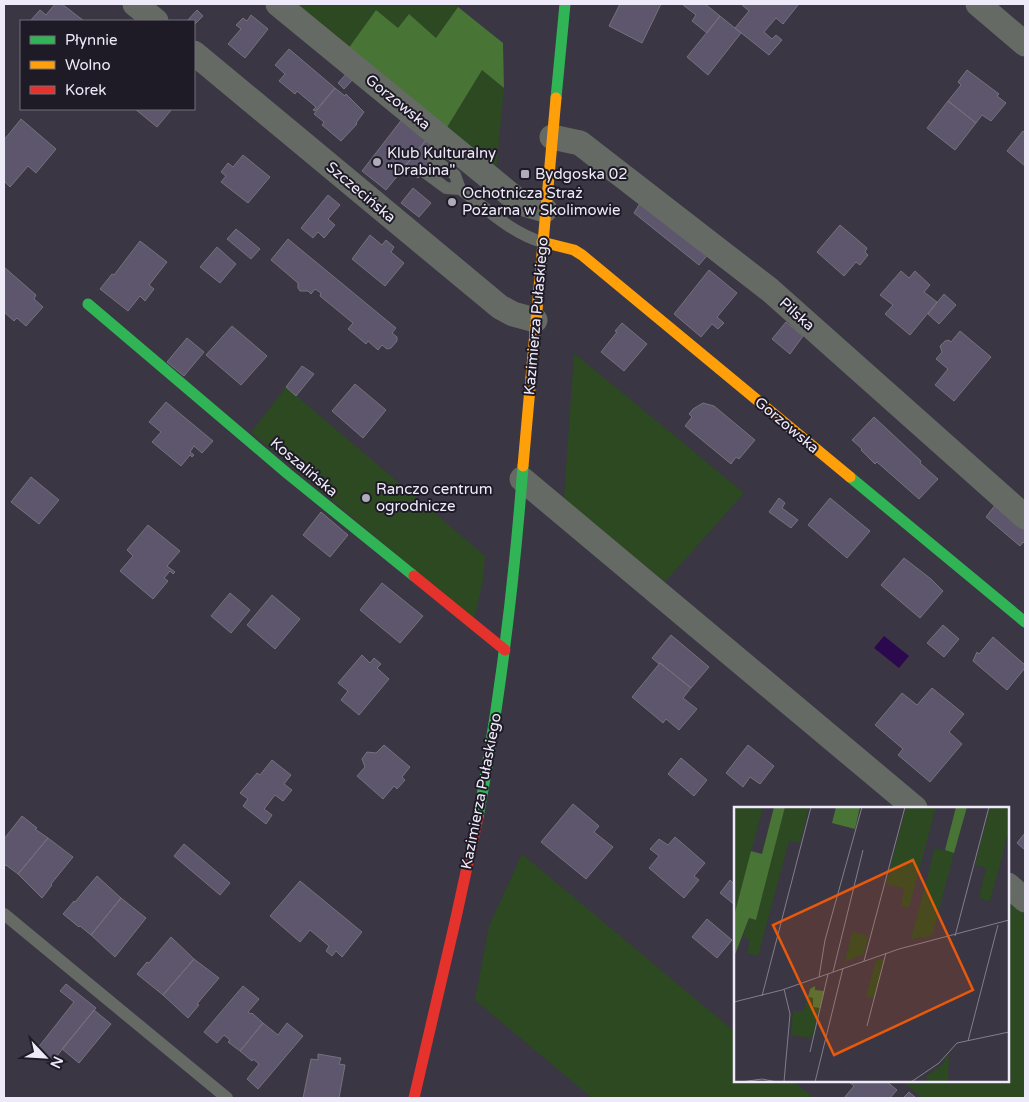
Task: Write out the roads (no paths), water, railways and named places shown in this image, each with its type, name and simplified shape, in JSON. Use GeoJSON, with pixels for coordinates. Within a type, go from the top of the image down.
{"type":"FeatureCollection","features":[{"type":"Feature","properties":{"kind":"street"},"geometry":{"type":"LineString","coordinates":[[135,4],[155,20]]}},
{"type":"Feature","properties":{"kind":"street","name":"Gorzowska"},"geometry":{"type":"LineString","coordinates":[[278,4],[517,200],[545,210]]}},
{"type":"Feature","properties":{"kind":"street","name":"Kazimierza Pułaskiego"},"geometry":{"type":"LineString","coordinates":[[414,1098],[475,833],[505,650],[565,4]]}},
{"type":"Feature","properties":{"kind":"street"},"geometry":{"type":"LineString","coordinates":[[978,4],[1025,44]]}},
{"type":"Feature","properties":{"kind":"street","name":"Szczecińska"},"geometry":{"type":"LineString","coordinates":[[195,54],[500,307],[513,314],[535,320]]}},
{"type":"Feature","properties":{"kind":"street","name":"Pilska"},"geometry":{"type":"LineString","coordinates":[[552,137],[580,143],[770,290],[1025,517]]}},
{"type":"Feature","properties":{"kind":"street","name":"Gorzowska"},"geometry":{"type":"LineString","coordinates":[[542,242],[574,250],[582,255],[1025,622]]}},
{"type":"Feature","properties":{"kind":"street","name":"Koszalińska"},"geometry":{"type":"LineString","coordinates":[[88,304],[288,474],[505,650]]}},
{"type":"Feature","properties":{"kind":"street"},"geometry":{"type":"LineString","coordinates":[[522,479],[915,807]]}},
{"type":"Feature","properties":{"kind":"street"},"geometry":{"type":"LineString","coordinates":[[1009,886],[1025,900]]}},
{"type":"Feature","properties":{"kind":"lane"},"geometry":{"type":"LineString","coordinates":[[433,158],[455,175],[460,189]]}},
{"type":"Feature","properties":{"kind":"lane"},"geometry":{"type":"LineString","coordinates":[[423,170],[446,188],[460,189],[520,234],[542,242]]}},
{"type":"Feature","properties":{"kind":"lane"},"geometry":{"type":"LineString","coordinates":[[4,914],[227,1098]]}},
{"type":"Feature","properties":{"kind":"place","name":"Klub Kulturalny \"Drabina\""},"geometry":{"type":"Point","coordinates":[377,162]}},
{"type":"Feature","properties":{"kind":"place","name":"Bydgoska 02"},"geometry":{"type":"Point","coordinates":[525,174]}},
{"type":"Feature","properties":{"kind":"place","name":"Ochotnicza Straż Pożarna w Skolimowie"},"geometry":{"type":"Point","coordinates":[452,202]}},
{"type":"Feature","properties":{"kind":"place","name":"Ranczo centrum ogrodnicze"},"geometry":{"type":"Point","coordinates":[366,498]}}]}
